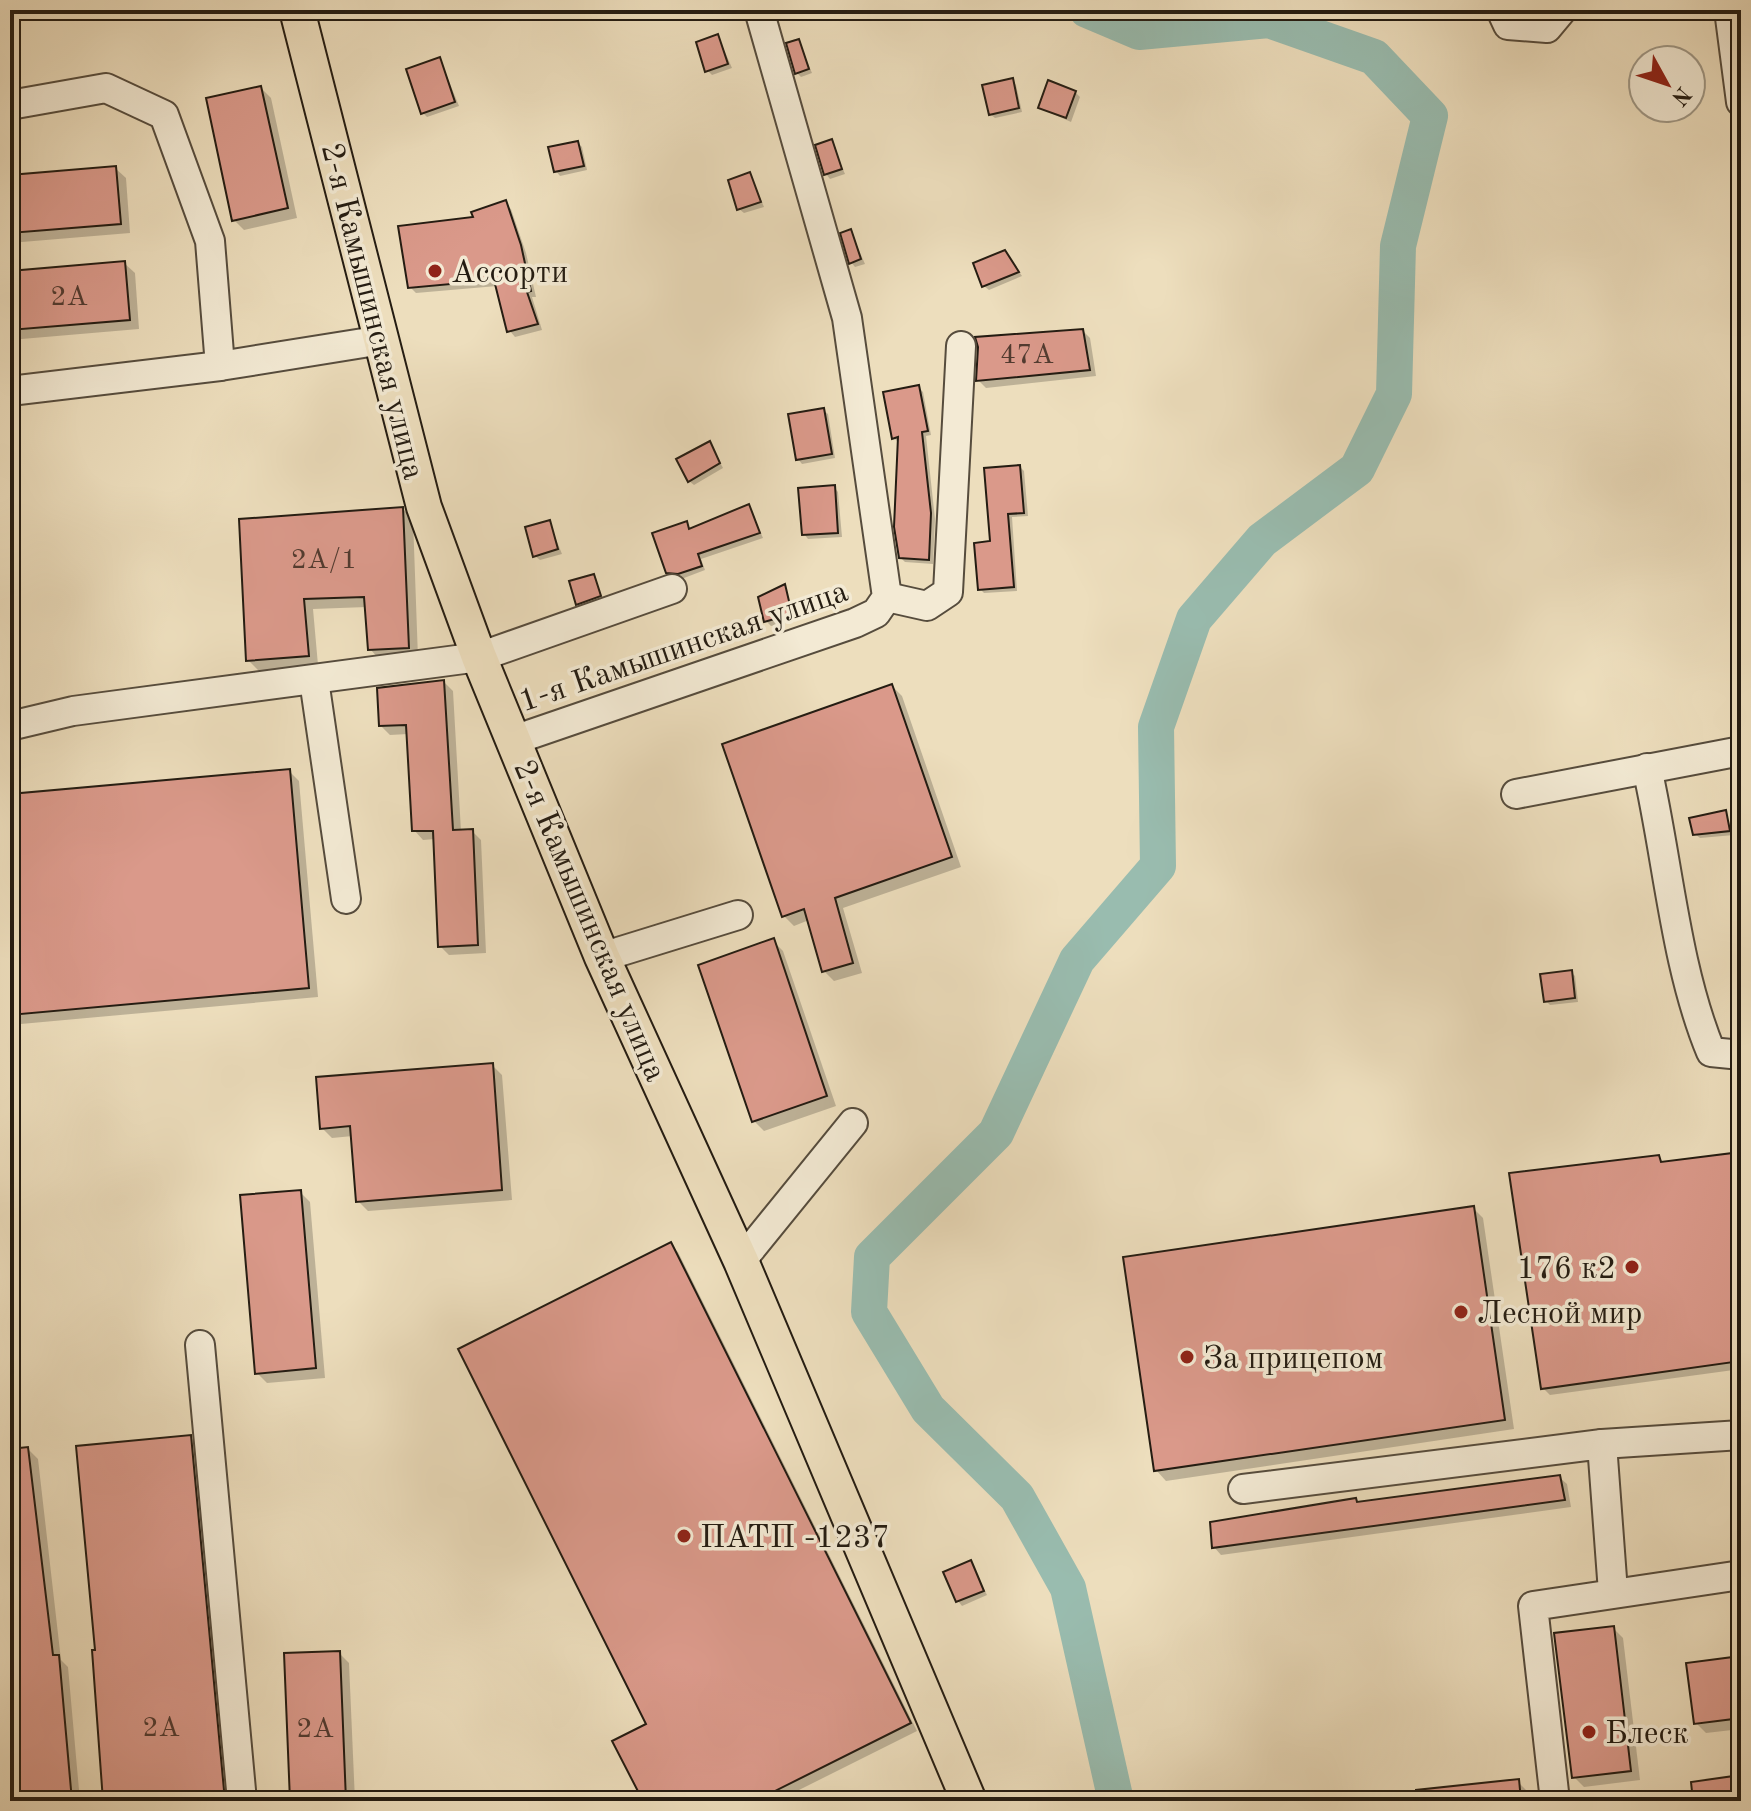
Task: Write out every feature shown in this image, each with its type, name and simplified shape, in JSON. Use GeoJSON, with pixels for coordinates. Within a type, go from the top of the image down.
{"type":"FeatureCollection","features":[{"type":"Feature","properties":{"kind":"main road","name":"2-я Камышинская улица"},"geometry":{"type":"LineString","coordinates":[[297,10],[424,507],[479,657],[602,957],[741,1261],[969,1801]]}},
{"type":"Feature","properties":{"kind":"street","name":"1-я Камышинская улица"},"geometry":{"type":"LineString","coordinates":[[514,740],[855,623],[876,613],[887,597],[847,318],[759,10]]}},
{"type":"Feature","properties":{"kind":"street"},"geometry":{"type":"LineString","coordinates":[[1501,10],[1508,25],[1547,28],[1562,10]]}},
{"type":"Feature","properties":{"kind":"street"},"geometry":{"type":"LineString","coordinates":[[1729,10],[1741,102]]}},
{"type":"Feature","properties":{"kind":"street"},"geometry":{"type":"LineString","coordinates":[[10,105],[106,88],[164,115],[210,241],[220,366]]}},
{"type":"Feature","properties":{"kind":"street"},"geometry":{"type":"LineString","coordinates":[[10,391],[220,366],[382,340]]}},
{"type":"Feature","properties":{"kind":"street"},"geometry":{"type":"LineString","coordinates":[[887,597],[927,606],[948,592],[961,346]]}},
{"type":"Feature","properties":{"kind":"street"},"geometry":{"type":"LineString","coordinates":[[10,726],[73,711],[479,657],[672,589]]}},
{"type":"Feature","properties":{"kind":"street"},"geometry":{"type":"LineString","coordinates":[[314,680],[346,899]]}},
{"type":"Feature","properties":{"kind":"street"},"geometry":{"type":"LineString","coordinates":[[1516,794],[1741,751]]}},
{"type":"Feature","properties":{"kind":"street"},"geometry":{"type":"LineString","coordinates":[[1647,768],[1683,953],[1704,1036],[1711,1052],[1741,1055]]}},
{"type":"Feature","properties":{"kind":"street"},"geometry":{"type":"LineString","coordinates":[[602,957],[738,915]]}},
{"type":"Feature","properties":{"kind":"street"},"geometry":{"type":"LineString","coordinates":[[741,1261],[853,1123]]}},
{"type":"Feature","properties":{"kind":"street"},"geometry":{"type":"LineString","coordinates":[[200,1345],[242,1801]]}},
{"type":"Feature","properties":{"kind":"street"},"geometry":{"type":"LineString","coordinates":[[1243,1489],[1602,1444],[1741,1435]]}},
{"type":"Feature","properties":{"kind":"street"},"geometry":{"type":"LineString","coordinates":[[1602,1444],[1613,1592]]}},
{"type":"Feature","properties":{"kind":"street"},"geometry":{"type":"LineString","coordinates":[[1555,1801],[1533,1606],[1741,1575]]}},
{"type":"Feature","properties":{"kind":"building"},"geometry":{"type":"Polygon","coordinates":[[[718,34],[728,64],[705,72],[696,42],[718,34]]]}},
{"type":"Feature","properties":{"kind":"building"},"geometry":{"type":"Polygon","coordinates":[[[799,39],[809,69],[795,74],[786,43],[799,39]]]}},
{"type":"Feature","properties":{"kind":"building"},"geometry":{"type":"Polygon","coordinates":[[[440,57],[455,102],[421,114],[406,69],[440,57]]]}},
{"type":"Feature","properties":{"kind":"building"},"geometry":{"type":"Polygon","coordinates":[[[1013,78],[1019,108],[989,115],[982,85],[1013,78]]]}},
{"type":"Feature","properties":{"kind":"building"},"geometry":{"type":"Polygon","coordinates":[[[1048,80],[1076,91],[1066,118],[1038,108],[1048,80]]]}},
{"type":"Feature","properties":{"kind":"building"},"geometry":{"type":"Polygon","coordinates":[[[261,86],[288,208],[232,221],[206,98],[261,86]]]}},
{"type":"Feature","properties":{"kind":"building"},"geometry":{"type":"Polygon","coordinates":[[[832,139],[842,169],[824,175],[815,145],[832,139]]]}},
{"type":"Feature","properties":{"kind":"building"},"geometry":{"type":"Polygon","coordinates":[[[578,141],[584,166],[554,172],[548,147],[578,141]]]}},
{"type":"Feature","properties":{"kind":"building"},"geometry":{"type":"Polygon","coordinates":[[[116,166],[121,224],[10,233],[10,175],[116,166]]]}},
{"type":"Feature","properties":{"kind":"building"},"geometry":{"type":"Polygon","coordinates":[[[750,172],[761,202],[737,210],[728,180],[750,172]]]}},
{"type":"Feature","properties":{"kind":"building"},"geometry":{"type":"Polygon","coordinates":[[[506,200],[521,245],[531,291],[527,292],[538,324],[507,332],[494,280],[408,288],[398,226],[473,217],[471,212],[506,200]]]}},
{"type":"Feature","properties":{"kind":"building"},"geometry":{"type":"Polygon","coordinates":[[[851,229],[861,259],[849,264],[840,233],[851,229]]]}},
{"type":"Feature","properties":{"kind":"building"},"geometry":{"type":"Polygon","coordinates":[[[1005,250],[1019,272],[982,287],[973,263],[1005,250]]]}},
{"type":"Feature","properties":{"kind":"building"},"geometry":{"type":"Polygon","coordinates":[[[125,261],[130,320],[10,330],[10,271],[125,261]]]}},
{"type":"Feature","properties":{"kind":"building"},"geometry":{"type":"Polygon","coordinates":[[[1083,329],[1090,370],[976,381],[978,347],[975,337],[1083,329]]]}},
{"type":"Feature","properties":{"kind":"building"},"geometry":{"type":"Polygon","coordinates":[[[919,385],[928,431],[922,432],[931,513],[929,560],[899,558],[894,527],[898,437],[892,439],[883,392],[919,385]]]}},
{"type":"Feature","properties":{"kind":"building"},"geometry":{"type":"Polygon","coordinates":[[[824,408],[832,454],[796,460],[788,414],[824,408]]]}},
{"type":"Feature","properties":{"kind":"building"},"geometry":{"type":"Polygon","coordinates":[[[710,441],[720,463],[688,482],[676,459],[710,441]]]}},
{"type":"Feature","properties":{"kind":"building"},"geometry":{"type":"Polygon","coordinates":[[[1020,465],[1024,513],[1008,514],[1014,587],[978,590],[974,543],[990,541],[984,468],[1020,465]]]}},
{"type":"Feature","properties":{"kind":"building"},"geometry":{"type":"Polygon","coordinates":[[[835,485],[838,533],[802,535],[798,488],[835,485]]]}},
{"type":"Feature","properties":{"kind":"building"},"geometry":{"type":"Polygon","coordinates":[[[749,504],[760,533],[698,554],[702,566],[678,574],[666,573],[652,533],[687,521],[689,529],[749,504]]]}},
{"type":"Feature","properties":{"kind":"building"},"geometry":{"type":"Polygon","coordinates":[[[403,507],[409,648],[368,650],[364,597],[304,599],[309,656],[246,661],[239,519],[403,507]]]}},
{"type":"Feature","properties":{"kind":"building"},"geometry":{"type":"Polygon","coordinates":[[[550,520],[558,549],[533,557],[525,527],[550,520]]]}},
{"type":"Feature","properties":{"kind":"building"},"geometry":{"type":"Polygon","coordinates":[[[594,574],[601,596],[576,605],[569,581],[594,574]]]}},
{"type":"Feature","properties":{"kind":"building"},"geometry":{"type":"Polygon","coordinates":[[[785,584],[792,614],[764,622],[758,597],[785,584]]]}},
{"type":"Feature","properties":{"kind":"building"},"geometry":{"type":"Polygon","coordinates":[[[444,680],[453,830],[473,829],[478,945],[438,947],[433,831],[412,831],[406,725],[379,726],[377,688],[444,680]]]}},
{"type":"Feature","properties":{"kind":"building"},"geometry":{"type":"Polygon","coordinates":[[[892,684],[952,857],[835,898],[853,963],[822,972],[804,909],[782,917],[722,744],[892,684]]]}},
{"type":"Feature","properties":{"kind":"building"},"geometry":{"type":"Polygon","coordinates":[[[290,769],[309,988],[10,1015],[10,794],[290,769]]]}},
{"type":"Feature","properties":{"kind":"building"},"geometry":{"type":"Polygon","coordinates":[[[1726,810],[1730,831],[1693,835],[1689,818],[1726,810]]]}},
{"type":"Feature","properties":{"kind":"building"},"geometry":{"type":"Polygon","coordinates":[[[774,938],[827,1096],[752,1122],[698,965],[774,938]]]}},
{"type":"Feature","properties":{"kind":"building"},"geometry":{"type":"Polygon","coordinates":[[[1572,970],[1575,998],[1544,1002],[1540,974],[1572,970]]]}},
{"type":"Feature","properties":{"kind":"building"},"geometry":{"type":"Polygon","coordinates":[[[493,1063],[502,1190],[356,1202],[350,1126],[320,1129],[316,1077],[493,1063]]]}},
{"type":"Feature","properties":{"kind":"building","name":"176 к2"},"geometry":{"type":"Polygon","coordinates":[[[1741,1152],[1741,1361],[1541,1389],[1509,1173],[1659,1155],[1661,1162],[1741,1152]]]}},
{"type":"Feature","properties":{"kind":"building"},"geometry":{"type":"Polygon","coordinates":[[[301,1190],[316,1368],[255,1374],[240,1195],[301,1190]]]}},
{"type":"Feature","properties":{"kind":"building"},"geometry":{"type":"Polygon","coordinates":[[[1474,1206],[1505,1420],[1154,1471],[1123,1257],[1474,1206]]]}},
{"type":"Feature","properties":{"kind":"building","name":"ПАТП -1237"},"geometry":{"type":"Polygon","coordinates":[[[671,1242],[911,1723],[755,1801],[643,1801],[612,1741],[646,1724],[458,1349],[671,1242]]]}},
{"type":"Feature","properties":{"kind":"building"},"geometry":{"type":"Polygon","coordinates":[[[191,1435],[225,1801],[103,1801],[92,1650],[95,1650],[76,1446],[191,1435]]]}},
{"type":"Feature","properties":{"kind":"building"},"geometry":{"type":"Polygon","coordinates":[[[28,1447],[53,1655],[59,1655],[72,1801],[10,1801],[10,1449],[28,1447]]]}},
{"type":"Feature","properties":{"kind":"building"},"geometry":{"type":"Polygon","coordinates":[[[1560,1475],[1565,1500],[1212,1548],[1210,1522],[1356,1498],[1357,1502],[1560,1475]]]}},
{"type":"Feature","properties":{"kind":"building"},"geometry":{"type":"Polygon","coordinates":[[[971,1560],[984,1591],[956,1602],[943,1572],[971,1560]]]}},
{"type":"Feature","properties":{"kind":"building"},"geometry":{"type":"Polygon","coordinates":[[[1614,1626],[1631,1771],[1572,1778],[1554,1633],[1614,1626]]]}},
{"type":"Feature","properties":{"kind":"building"},"geometry":{"type":"Polygon","coordinates":[[[340,1651],[346,1801],[290,1801],[284,1653],[340,1651]]]}},
{"type":"Feature","properties":{"kind":"building"},"geometry":{"type":"Polygon","coordinates":[[[1741,1656],[1741,1718],[1694,1724],[1686,1663],[1741,1656]]]}},
{"type":"Feature","properties":{"kind":"building"},"geometry":{"type":"Polygon","coordinates":[[[1741,1775],[1741,1801],[1693,1801],[1691,1782],[1741,1775]]]}},
{"type":"Feature","properties":{"kind":"building"},"geometry":{"type":"Polygon","coordinates":[[[1519,1779],[1521,1801],[1416,1801],[1416,1790],[1519,1779]]]}},
{"type":"Feature","properties":{"kind":"waterway"},"geometry":{"type":"LineString","coordinates":[[1087,10],[1139,32],[1269,20],[1374,57],[1430,116],[1398,246],[1394,394],[1357,469],[1262,540],[1194,619],[1156,727],[1158,866],[1077,960],[996,1133],[872,1257],[869,1312],[928,1409],[1017,1497],[1068,1588],[1116,1801]]}},
{"type":"Feature","properties":{"kind":"place","name":"Ассорти"},"geometry":{"type":"Point","coordinates":[435,271]}},
{"type":"Feature","properties":{"kind":"place","name":"176 к2"},"geometry":{"type":"Point","coordinates":[1632,1267]}},
{"type":"Feature","properties":{"kind":"place","name":"Лесной мир"},"geometry":{"type":"Point","coordinates":[1461,1312]}},
{"type":"Feature","properties":{"kind":"place","name":"За прицепом"},"geometry":{"type":"Point","coordinates":[1187,1357]}},
{"type":"Feature","properties":{"kind":"place","name":"ПАТП -1237"},"geometry":{"type":"Point","coordinates":[684,1536]}},
{"type":"Feature","properties":{"kind":"place","name":"Блеск"},"geometry":{"type":"Point","coordinates":[1589,1732]}}]}
